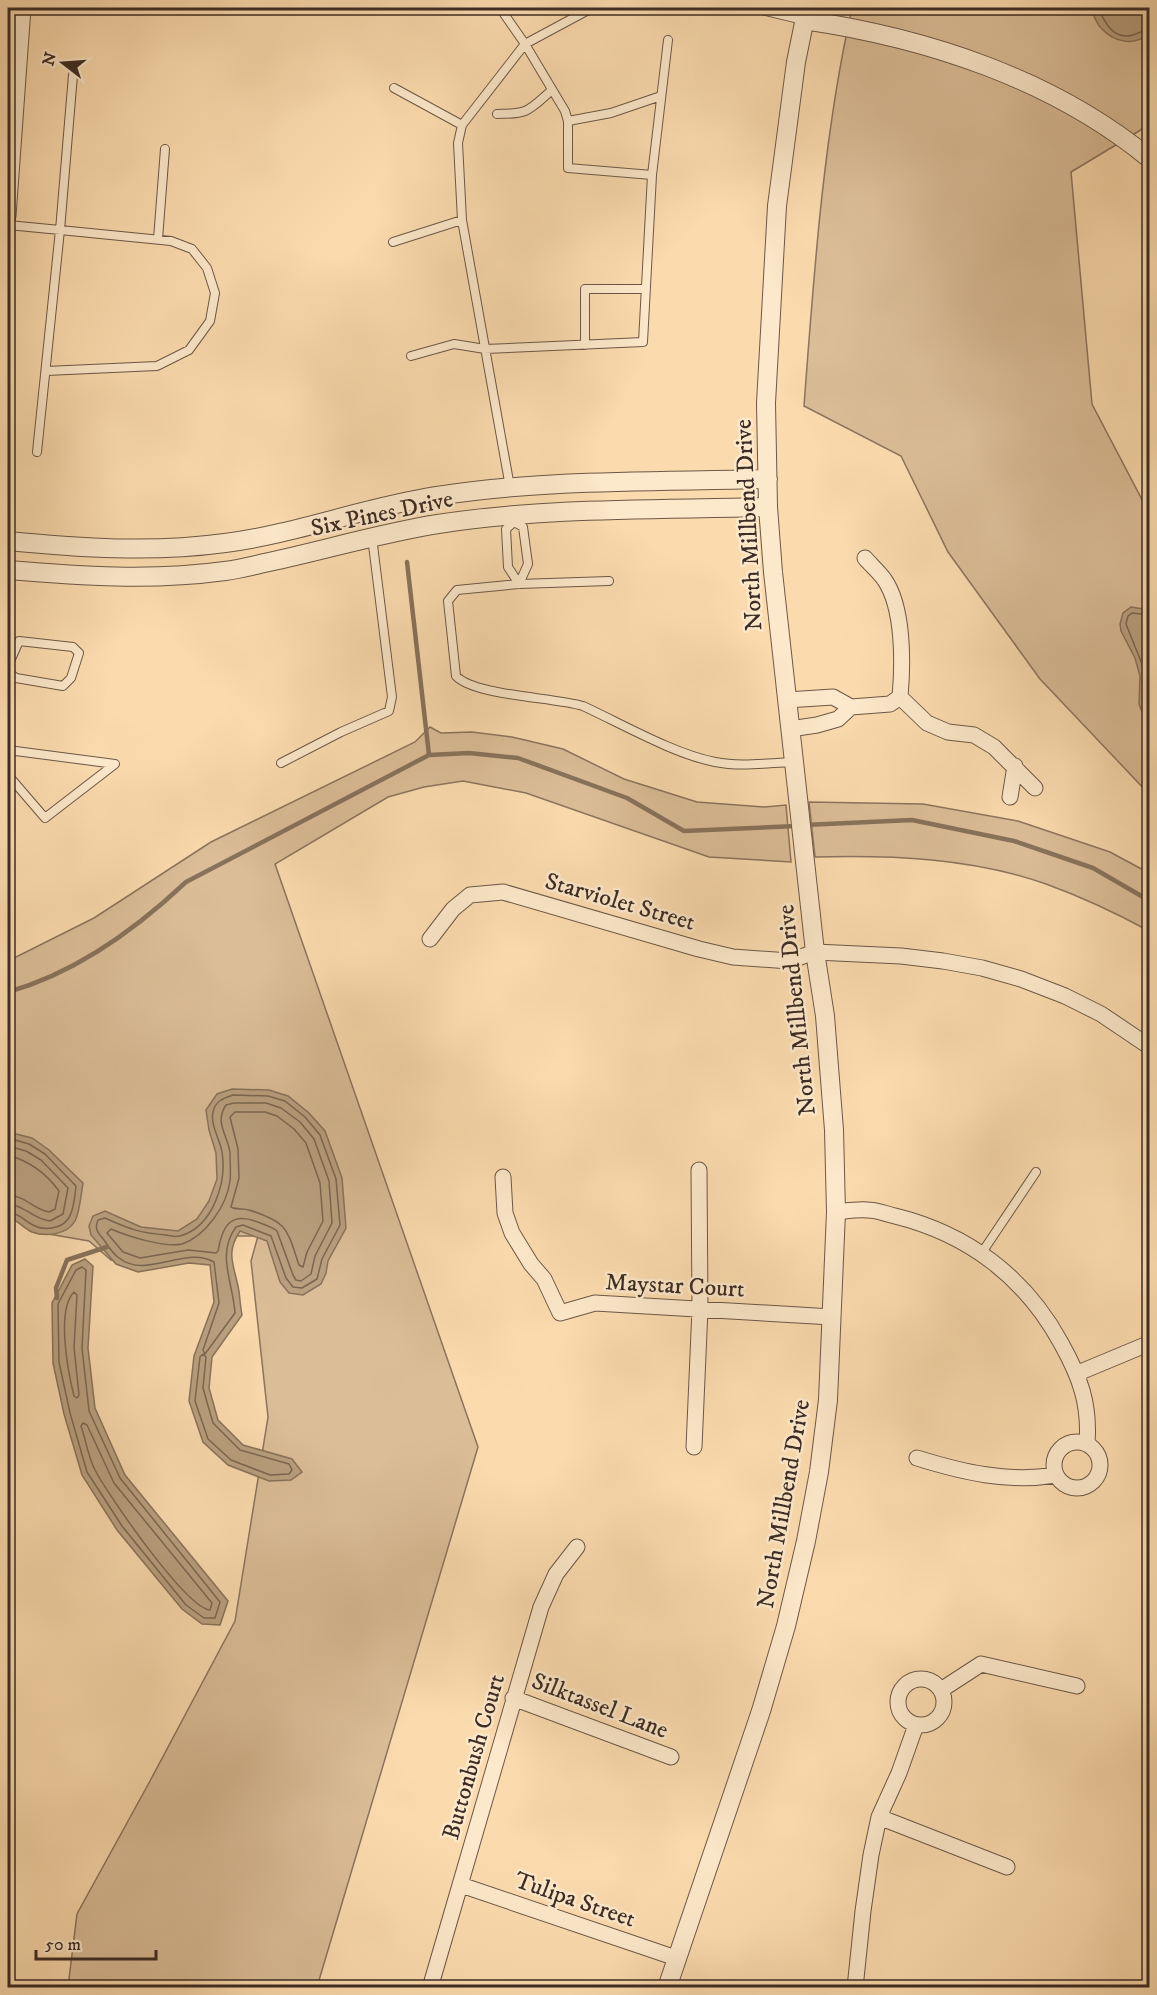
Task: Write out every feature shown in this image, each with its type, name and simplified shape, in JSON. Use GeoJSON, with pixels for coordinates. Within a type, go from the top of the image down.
{"type":"FeatureCollection","features":[{"type":"Feature","properties":{"kind":"street"},"geometry":{"type":"LineString","coordinates":[[8,216],[23,10]]}},
{"type":"Feature","properties":{"kind":"street"},"geometry":{"type":"LineString","coordinates":[[805,14],[1003,71],[1090,117],[1149,159]]}},
{"type":"Feature","properties":{"kind":"street","name":"North Millbend Drive"},"geometry":{"type":"LineString","coordinates":[[667,1988],[758,1722],[786,1626],[819,1472],[828,1400],[836,1212],[832,1096],[825,1016],[815,952],[790,729],[768,507],[766,403],[777,206],[796,62],[805,14]]}},
{"type":"Feature","properties":{"kind":"street","name":"Six Pines Drive"},"geometry":{"type":"LineString","coordinates":[[8,541],[136,550],[226,543],[435,496],[547,485],[768,479]]}},
{"type":"Feature","properties":{"kind":"street"},"geometry":{"type":"LineString","coordinates":[[511,488],[514,519]]}},
{"type":"Feature","properties":{"kind":"street","name":"Six Pines Drive"},"geometry":{"type":"LineString","coordinates":[[8,570],[137,578],[176,576],[227,571],[435,524],[514,519],[548,513],[768,507]]}},
{"type":"Feature","properties":{"kind":"street"},"geometry":{"type":"LineString","coordinates":[[787,700],[834,697],[851,707],[890,704],[900,697],[902,679],[898,617],[885,580],[865,558]]}},
{"type":"Feature","properties":{"kind":"street"},"geometry":{"type":"LineString","coordinates":[[900,697],[927,723],[948,732],[974,735],[994,747],[1035,788]]}},
{"type":"Feature","properties":{"kind":"street"},"geometry":{"type":"LineString","coordinates":[[790,729],[838,719],[851,707]]}},
{"type":"Feature","properties":{"kind":"street"},"geometry":{"type":"LineString","coordinates":[[1010,797],[1015,766]]}},
{"type":"Feature","properties":{"kind":"street","name":"Starviolet Street"},"geometry":{"type":"LineString","coordinates":[[430,939],[453,909],[470,895],[503,891],[733,957],[789,961],[815,952]]}},
{"type":"Feature","properties":{"kind":"street"},"geometry":{"type":"LineString","coordinates":[[815,952],[862,956],[901,956],[982,968],[1065,996],[1101,1014],[1149,1047]]}},
{"type":"Feature","properties":{"kind":"street"},"geometry":{"type":"LineString","coordinates":[[694,1447],[700,1309],[699,1170]]}},
{"type":"Feature","properties":{"kind":"street","name":"Maystar Court"},"geometry":{"type":"LineString","coordinates":[[503,1177],[505,1213],[512,1233],[531,1264],[544,1279],[560,1312],[595,1303],[832,1317]]}},
{"type":"Feature","properties":{"kind":"street"},"geometry":{"type":"LineString","coordinates":[[836,1212],[868,1210],[915,1221],[947,1234],[1003,1269],[1028,1294],[1049,1320],[1078,1373],[1089,1422],[1087,1443]]}},
{"type":"Feature","properties":{"kind":"street"},"geometry":{"type":"LineString","coordinates":[[1078,1373],[1149,1343]]}},
{"type":"Feature","properties":{"kind":"street"},"geometry":{"type":"LineString","coordinates":[[1070,1442],[1087,1443],[1098,1454],[1099,1472],[1091,1483],[1074,1488],[1066,1486],[1055,1475],[1053,1460],[1059,1449],[1070,1442]]}},
{"type":"Feature","properties":{"kind":"street"},"geometry":{"type":"LineString","coordinates":[[916,1458],[968,1473],[1025,1479],[1055,1475]]}},
{"type":"Feature","properties":{"kind":"street","name":"Buttonbush Court"},"geometry":{"type":"LineString","coordinates":[[429,1988],[513,1698],[547,1590],[577,1547]]}},
{"type":"Feature","properties":{"kind":"street"},"geometry":{"type":"LineString","coordinates":[[941,1690],[981,1664],[1077,1686]]}},
{"type":"Feature","properties":{"kind":"street"},"geometry":{"type":"LineString","coordinates":[[925,1679],[934,1683],[941,1690],[945,1703],[940,1717],[927,1725],[916,1725],[904,1719],[898,1704],[901,1691],[911,1681],[925,1679]]}},
{"type":"Feature","properties":{"kind":"street","name":"Silktassel Lane"},"geometry":{"type":"LineString","coordinates":[[513,1698],[671,1757]]}},
{"type":"Feature","properties":{"kind":"street"},"geometry":{"type":"LineString","coordinates":[[855,1988],[863,1911],[879,1817],[899,1773],[916,1725]]}},
{"type":"Feature","properties":{"kind":"street"},"geometry":{"type":"LineString","coordinates":[[879,1817],[1007,1867]]}},
{"type":"Feature","properties":{"kind":"street","name":"Tulipa Street"},"geometry":{"type":"LineString","coordinates":[[460,1885],[676,1958]]}},
{"type":"Feature","properties":{"kind":"lane"},"geometry":{"type":"LineString","coordinates":[[8,8],[23,10]]}},
{"type":"Feature","properties":{"kind":"lane"},"geometry":{"type":"LineString","coordinates":[[500,8],[525,44],[565,111],[568,121],[568,168],[652,175]]}},
{"type":"Feature","properties":{"kind":"lane"},"geometry":{"type":"LineString","coordinates":[[511,488],[462,220],[458,143],[462,125],[525,44],[592,8]]}},
{"type":"Feature","properties":{"kind":"lane"},"geometry":{"type":"LineString","coordinates":[[753,8],[805,14]]}},
{"type":"Feature","properties":{"kind":"lane"},"geometry":{"type":"LineString","coordinates":[[411,356],[454,344],[485,349],[642,342],[652,175],[668,40]]}},
{"type":"Feature","properties":{"kind":"lane"},"geometry":{"type":"LineString","coordinates":[[37,452],[73,75]]}},
{"type":"Feature","properties":{"kind":"lane"},"geometry":{"type":"LineString","coordinates":[[394,88],[462,125]]}},
{"type":"Feature","properties":{"kind":"lane"},"geometry":{"type":"LineString","coordinates":[[497,114],[521,114],[530,110],[552,90]]}},
{"type":"Feature","properties":{"kind":"lane"},"geometry":{"type":"LineString","coordinates":[[568,121],[611,113],[661,96]]}},
{"type":"Feature","properties":{"kind":"lane"},"geometry":{"type":"LineString","coordinates":[[158,239],[165,149]]}},
{"type":"Feature","properties":{"kind":"lane"},"geometry":{"type":"LineString","coordinates":[[393,242],[462,220]]}},
{"type":"Feature","properties":{"kind":"lane"},"geometry":{"type":"LineString","coordinates":[[8,225],[171,241],[192,249],[207,268],[215,293],[210,321],[189,350],[157,366],[46,371]]}},
{"type":"Feature","properties":{"kind":"lane"},"geometry":{"type":"LineString","coordinates":[[585,345],[585,289],[646,289]]}},
{"type":"Feature","properties":{"kind":"lane"},"geometry":{"type":"LineString","coordinates":[[514,519],[524,527],[528,564],[519,585],[508,567],[506,528],[514,519]]}},
{"type":"Feature","properties":{"kind":"lane"},"geometry":{"type":"LineString","coordinates":[[281,763],[341,732],[389,711],[392,697],[372,537]]}},
{"type":"Feature","properties":{"kind":"lane"},"geometry":{"type":"LineString","coordinates":[[609,581],[458,590],[448,601],[456,676],[461,682],[489,690],[583,706],[689,755],[714,762],[738,765],[794,762]]}},
{"type":"Feature","properties":{"kind":"lane"},"geometry":{"type":"LineString","coordinates":[[8,666],[19,641],[73,648],[79,653],[71,678],[63,686],[16,678],[8,672]]}},
{"type":"Feature","properties":{"kind":"lane"},"geometry":{"type":"LineString","coordinates":[[8,750],[115,764],[45,818],[8,775]]}},
{"type":"Feature","properties":{"kind":"lane"},"geometry":{"type":"LineString","coordinates":[[981,1254],[1036,1172]]}},
{"type":"Feature","properties":{"kind":"shaded area"},"geometry":{"type":"Polygon","coordinates":[[[852,8],[1149,8],[1149,125],[1071,172],[1092,404],[1149,513],[1149,794],[1040,679],[948,552],[901,456],[804,406],[827,156],[852,8]]]}},
{"type":"Feature","properties":{"kind":"shaded area"},"geometry":{"type":"Polygon","coordinates":[[[430,727],[441,733],[472,732],[512,737],[563,749],[624,779],[697,802],[765,807],[786,805],[791,862],[709,857],[526,793],[463,781],[424,787],[388,797],[275,864],[478,1447],[317,1987],[68,1987],[77,1914],[235,1621],[268,1417],[251,1261],[258,1236],[227,1236],[143,1265],[111,1260],[89,1241],[31,1231],[15,1219],[8,1217],[8,961],[94,918],[211,842],[415,742],[430,727]]]}},
{"type":"Feature","properties":{"kind":"shaded area"},"geometry":{"type":"Polygon","coordinates":[[[809,802],[923,804],[1018,821],[1110,852],[1149,873],[1149,931],[1099,906],[1018,875],[932,860],[815,857],[809,802]]]}},
{"type":"Feature","properties":{"kind":"water"},"geometry":{"type":"Polygon","coordinates":[[[1090,8],[1149,8],[1149,33],[1137,40],[1118,40],[1100,27],[1090,8]]]}},
{"type":"Feature","properties":{"kind":"water"},"geometry":{"type":"Polygon","coordinates":[[[1131,607],[1149,610],[1149,720],[1143,714],[1139,704],[1140,676],[1135,658],[1121,631],[1123,613],[1131,607]]]}},
{"type":"Feature","properties":{"kind":"water"},"geometry":{"type":"Polygon","coordinates":[[[232,1089],[269,1090],[288,1096],[309,1113],[325,1131],[342,1178],[346,1228],[328,1261],[321,1284],[303,1295],[289,1293],[280,1282],[267,1241],[240,1231],[233,1245],[232,1258],[242,1315],[212,1357],[209,1388],[218,1420],[243,1445],[292,1459],[302,1472],[291,1480],[269,1481],[228,1465],[203,1442],[189,1401],[194,1356],[214,1302],[210,1265],[189,1263],[138,1272],[116,1264],[91,1235],[89,1226],[93,1216],[105,1211],[141,1227],[178,1231],[197,1219],[209,1201],[217,1179],[216,1153],[206,1110],[217,1094],[232,1089]]]}},
{"type":"Feature","properties":{"kind":"water"},"geometry":{"type":"Polygon","coordinates":[[[8,1132],[32,1138],[49,1150],[83,1183],[77,1217],[67,1229],[55,1234],[37,1234],[8,1217],[8,1132]]]}},
{"type":"Feature","properties":{"kind":"water"},"geometry":{"type":"Polygon","coordinates":[[[85,1259],[93,1266],[88,1348],[95,1408],[125,1475],[228,1601],[220,1625],[202,1624],[182,1609],[117,1530],[82,1475],[64,1414],[53,1363],[52,1303],[72,1265],[85,1259]]]}},
{"type":"Feature","properties":{"kind":"waterway"},"geometry":{"type":"LineString","coordinates":[[407,562],[429,755]]}},
{"type":"Feature","properties":{"kind":"waterway"},"geometry":{"type":"LineString","coordinates":[[8,992],[33,984],[81,962],[125,933],[186,882],[429,755],[469,753],[518,758],[627,798],[684,831],[797,826]]}},
{"type":"Feature","properties":{"kind":"waterway"},"geometry":{"type":"LineString","coordinates":[[805,825],[912,820],[1014,841],[1093,868],[1150,901]]}},
{"type":"Feature","properties":{"kind":"waterway"},"geometry":{"type":"LineString","coordinates":[[57,1298],[56,1288],[67,1260],[107,1247]]}}]}
